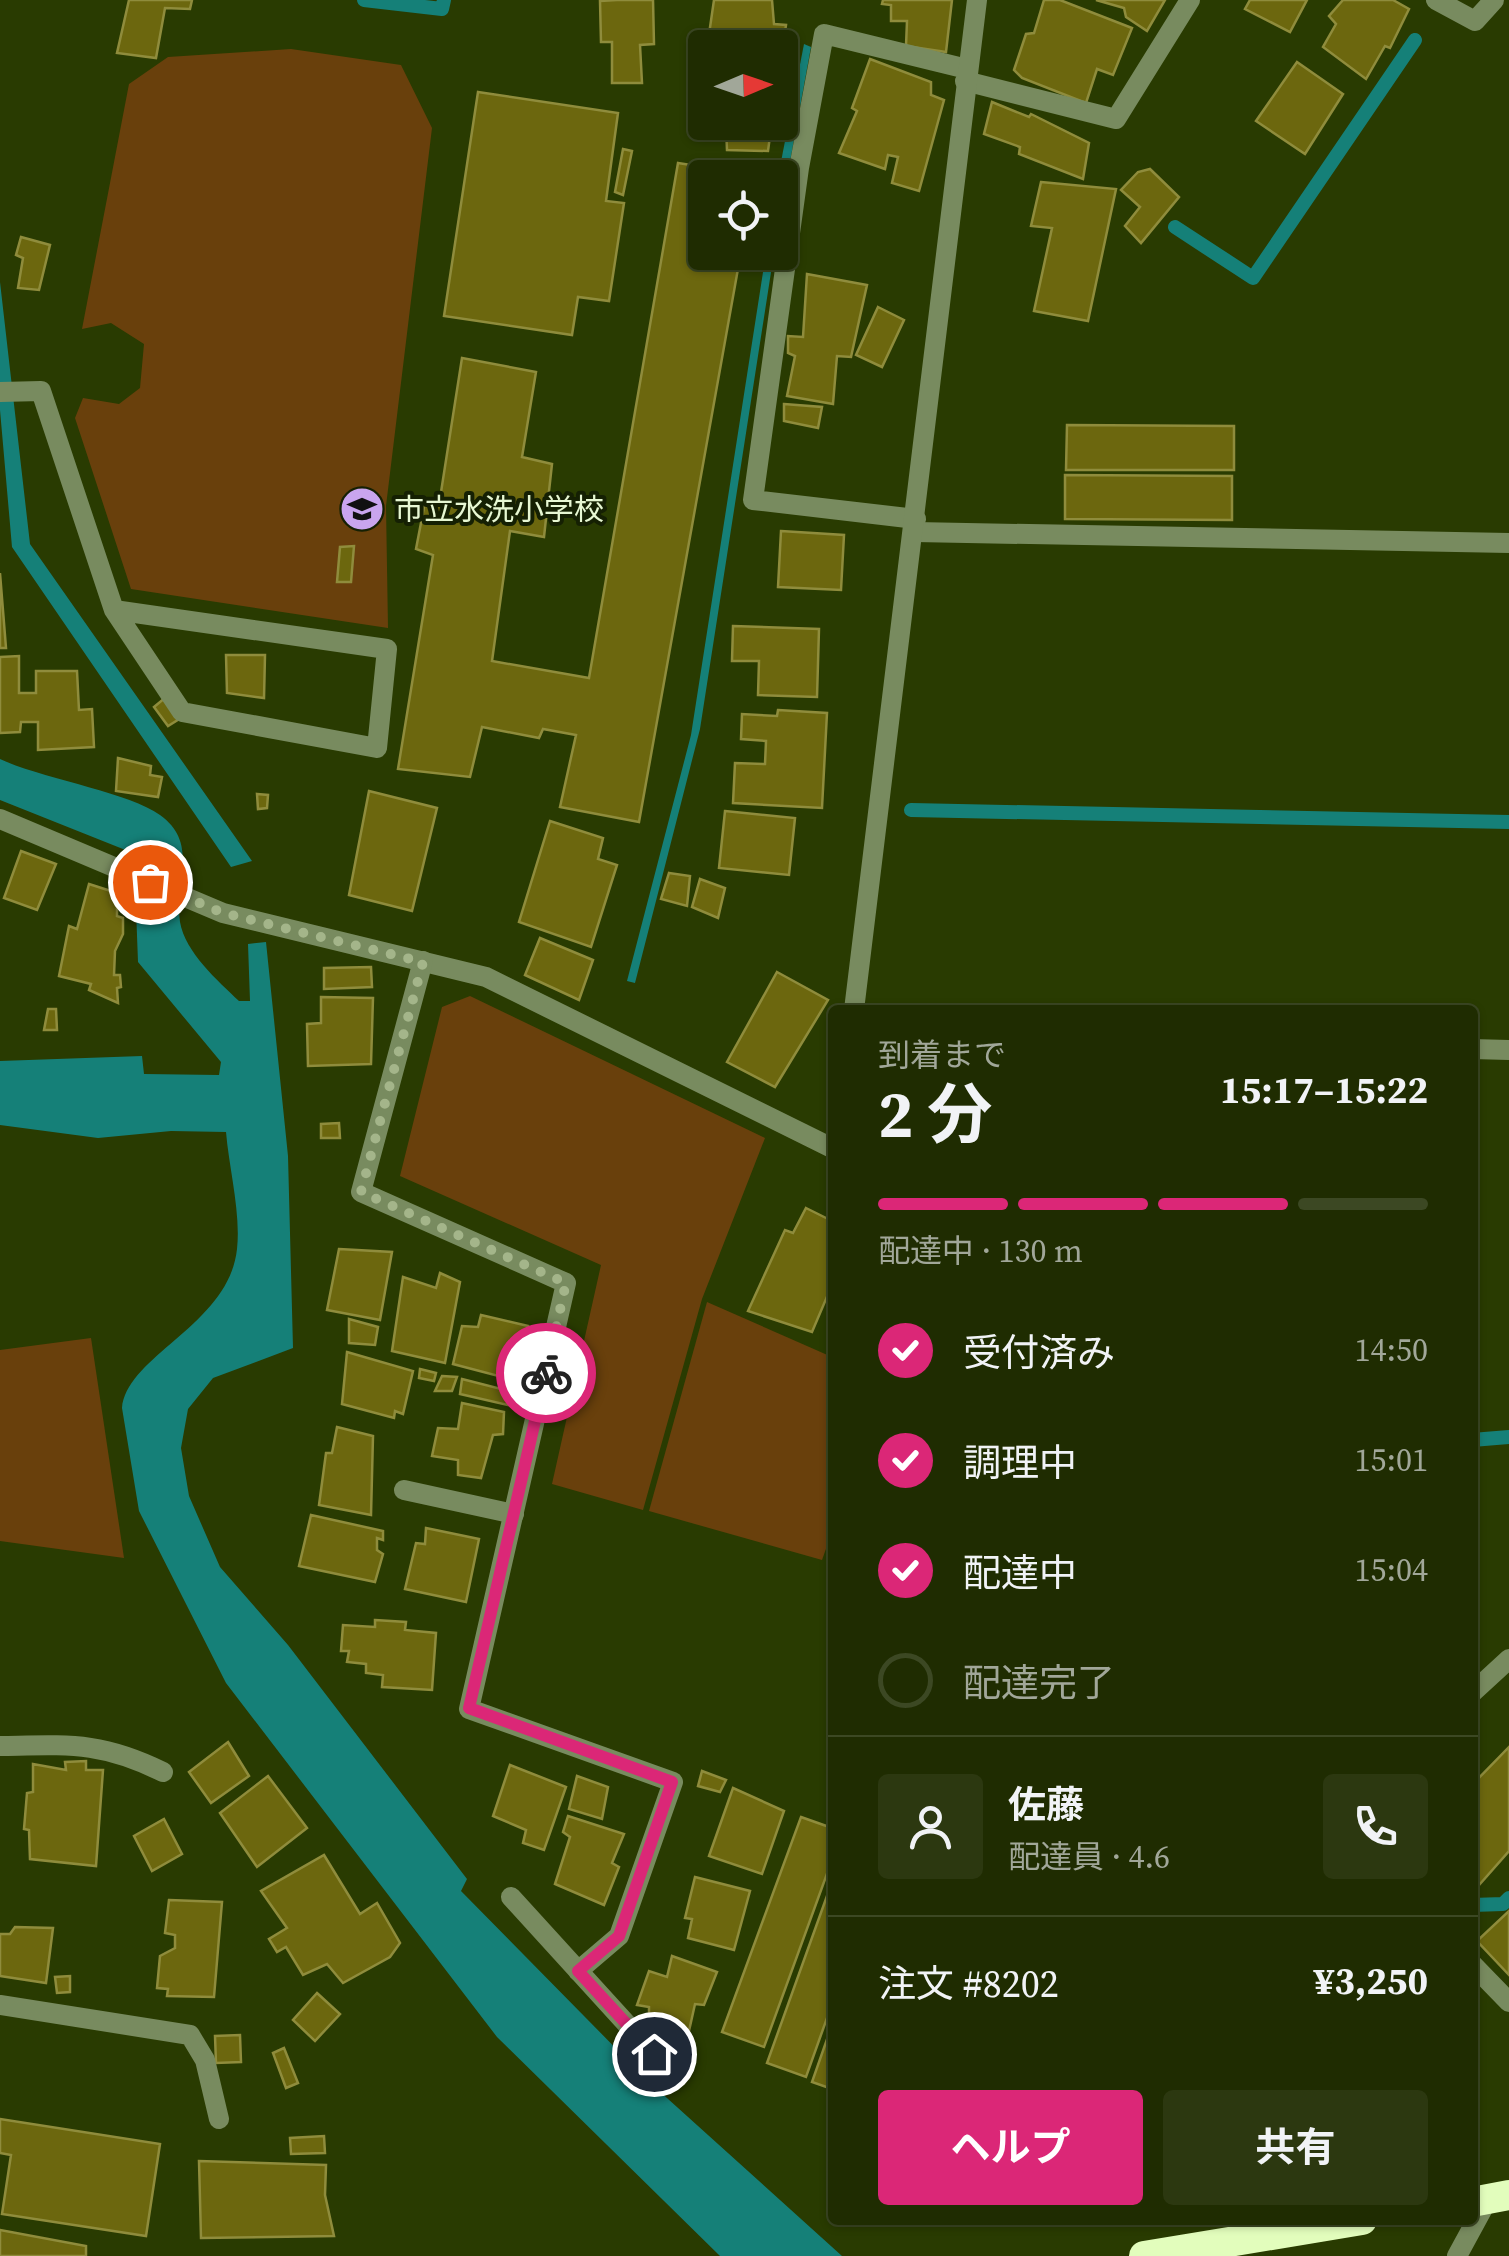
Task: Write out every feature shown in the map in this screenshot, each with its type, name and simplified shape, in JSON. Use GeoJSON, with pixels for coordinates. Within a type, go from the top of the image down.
{"type":"FeatureCollection","features":[{"type":"Feature","properties":{"kind":"highway"},"geometry":{"type":"LineString","coordinates":[[1144,2256],[1332,2225]]}},
{"type":"Feature","properties":{"kind":"street"},"geometry":{"type":"LineString","coordinates":[[855,1005],[916,526],[977,0]]}},
{"type":"Feature","properties":{"kind":"street"},"geometry":{"type":"LineString","coordinates":[[1190,0],[1116,119],[824,34],[798,168],[753,500],[916,526],[1509,543]]}},
{"type":"Feature","properties":{"kind":"street"},"geometry":{"type":"LineString","coordinates":[[1436,0],[1474,21],[1494,0]]}},
{"type":"Feature","properties":{"kind":"street"},"geometry":{"type":"LineString","coordinates":[[0,392],[40,391],[114,610],[182,712],[377,748],[388,649],[114,610]]}},
{"type":"Feature","properties":{"kind":"street"},"geometry":{"type":"LineString","coordinates":[[2,826],[223,913],[486,977],[828,1146]]}},
{"type":"Feature","properties":{"kind":"street"},"geometry":{"type":"LineString","coordinates":[[423,962],[361,1192],[566,1283],[469,1708],[672,1782],[619,1936],[578,1971]]}},
{"type":"Feature","properties":{"kind":"street"},"geometry":{"type":"LineString","coordinates":[[1478,1049],[1509,1050]]}},
{"type":"Feature","properties":{"kind":"street"},"geometry":{"type":"LineString","coordinates":[[404,1490],[514,1514]]}},
{"type":"Feature","properties":{"kind":"street"},"geometry":{"type":"LineString","coordinates":[[1478,1687],[1509,1659]]}},
{"type":"Feature","properties":{"kind":"street"},"geometry":{"type":"LineString","coordinates":[[0,1746],[90,1744],[124,1753],[163,1772]]}},
{"type":"Feature","properties":{"kind":"street"},"geometry":{"type":"LineString","coordinates":[[511,1898],[654,2054]]}},
{"type":"Feature","properties":{"kind":"street"},"geometry":{"type":"LineString","coordinates":[[1478,1970],[1509,2002]]}},
{"type":"Feature","properties":{"kind":"street"},"geometry":{"type":"LineString","coordinates":[[0,2005],[190,2035],[205,2060],[219,2118]]}},
{"type":"Feature","properties":{"kind":"street"},"geometry":{"type":"LineString","coordinates":[[1457,2256],[1475,2225]]}},
{"type":"Feature","properties":{"kind":"shaded area"},"geometry":{"type":"Polygon","coordinates":[[[291,49],[401,65],[432,128],[386,506],[388,628],[131,589],[75,418],[83,398],[119,404],[140,388],[144,344],[111,323],[82,329],[129,84],[168,57],[291,49]]]}},
{"type":"Feature","properties":{"kind":"shaded area"},"geometry":{"type":"Polygon","coordinates":[[[470,996],[765,1138],[702,1299],[643,1510],[552,1484],[601,1265],[400,1176],[442,1007],[470,996]]]}},
{"type":"Feature","properties":{"kind":"shaded area"},"geometry":{"type":"Polygon","coordinates":[[[707,1302],[828,1355],[828,1543],[822,1560],[649,1511],[707,1302]]]}},
{"type":"Feature","properties":{"kind":"shaded area"},"geometry":{"type":"Polygon","coordinates":[[[91,1338],[124,1558],[0,1541],[0,1350],[91,1338]]]}},
{"type":"Feature","properties":{"kind":"water"},"geometry":{"type":"Polygon","coordinates":[[[804,44],[811,47],[798,118],[798,75],[804,44]]]}},
{"type":"Feature","properties":{"kind":"water"},"geometry":{"type":"Polygon","coordinates":[[[785,140],[794,140],[790,160],[781,160],[785,140]]]}},
{"type":"Feature","properties":{"kind":"water"},"geometry":{"type":"Polygon","coordinates":[[[763,270],[771,270],[700,729],[635,983],[627,981],[691,735],[763,270]]]}},
{"type":"Feature","properties":{"kind":"water"},"geometry":{"type":"Polygon","coordinates":[[[0,282],[30,544],[252,861],[231,867],[12,547],[0,410],[0,282]]]}},
{"type":"Feature","properties":{"kind":"water"},"geometry":{"type":"Polygon","coordinates":[[[0,759],[128,799],[160,815],[172,826],[182,851],[179,907],[183,933],[204,965],[239,1001],[250,1001],[248,944],[266,942],[288,1156],[293,1348],[213,1378],[188,1409],[181,1448],[189,1496],[220,1567],[288,1645],[467,1879],[461,1891],[647,2080],[842,2256],[720,2256],[497,2037],[226,1683],[139,1511],[122,1408],[128,1389],[141,1371],[198,1319],[230,1275],[238,1235],[226,1132],[171,1131],[98,1138],[0,1125],[0,1061],[142,1056],[144,1074],[219,1075],[221,1062],[138,962],[136,909],[143,857],[0,800],[0,759]]]}},
{"type":"Feature","properties":{"kind":"building"},"geometry":{"type":"Polygon","coordinates":[[[129,0],[192,0],[190,9],[165,8],[156,58],[117,53],[129,0]]]}},
{"type":"Feature","properties":{"kind":"building"},"geometry":{"type":"Polygon","coordinates":[[[653,0],[654,44],[640,45],[642,83],[612,83],[612,42],[601,42],[600,1],[653,0]]]}},
{"type":"Feature","properties":{"kind":"building"},"geometry":{"type":"Polygon","coordinates":[[[714,0],[772,0],[774,24],[786,25],[785,30],[710,30],[714,0]]]}},
{"type":"Feature","properties":{"kind":"building"},"geometry":{"type":"Polygon","coordinates":[[[883,0],[952,0],[946,52],[906,46],[907,21],[891,21],[891,5],[882,4],[883,0]]]}},
{"type":"Feature","properties":{"kind":"building"},"geometry":{"type":"Polygon","coordinates":[[[1044,0],[1060,0],[1132,28],[1113,75],[1097,69],[1086,103],[1022,78],[1014,70],[1026,34],[1034,33],[1044,0]]]}},
{"type":"Feature","properties":{"kind":"building"},"geometry":{"type":"Polygon","coordinates":[[[1096,0],[1165,0],[1147,31],[1126,17],[1124,8],[1096,0]]]}},
{"type":"Feature","properties":{"kind":"building"},"geometry":{"type":"Polygon","coordinates":[[[1250,0],[1307,0],[1290,32],[1245,9],[1250,0]]]}},
{"type":"Feature","properties":{"kind":"building"},"geometry":{"type":"Polygon","coordinates":[[[1343,0],[1393,0],[1409,9],[1390,48],[1385,46],[1366,79],[1323,47],[1336,24],[1329,16],[1343,0]]]}},
{"type":"Feature","properties":{"kind":"building"},"geometry":{"type":"Polygon","coordinates":[[[870,59],[931,82],[931,95],[944,100],[919,191],[892,183],[898,157],[888,155],[885,169],[839,153],[857,111],[852,108],[870,59]]]}},
{"type":"Feature","properties":{"kind":"building"},"geometry":{"type":"Polygon","coordinates":[[[1297,62],[1343,94],[1305,154],[1256,121],[1297,62]]]}},
{"type":"Feature","properties":{"kind":"building"},"geometry":{"type":"Polygon","coordinates":[[[478,92],[618,113],[606,201],[624,203],[609,301],[578,297],[572,335],[444,316],[478,92]]]}},
{"type":"Feature","properties":{"kind":"building"},"geometry":{"type":"Polygon","coordinates":[[[992,102],[1029,117],[1031,114],[1089,143],[1083,179],[1019,154],[1020,147],[984,134],[992,102]]]}},
{"type":"Feature","properties":{"kind":"building"},"geometry":{"type":"Polygon","coordinates":[[[727,140],[770,140],[768,151],[727,150],[727,140]]]}},
{"type":"Feature","properties":{"kind":"building"},"geometry":{"type":"Polygon","coordinates":[[[623,149],[632,151],[623,195],[615,192],[623,149]]]}},
{"type":"Feature","properties":{"kind":"building"},"geometry":{"type":"Polygon","coordinates":[[[678,163],[688,165],[688,270],[738,270],[639,822],[560,807],[576,735],[543,729],[539,738],[482,727],[470,777],[398,769],[433,555],[416,549],[425,502],[439,505],[462,358],[536,372],[522,457],[552,464],[544,537],[510,531],[492,661],[589,678],[678,163]]]}},
{"type":"Feature","properties":{"kind":"building"},"geometry":{"type":"Polygon","coordinates":[[[1150,169],[1179,197],[1141,243],[1125,226],[1140,207],[1121,190],[1138,172],[1150,169]]]}},
{"type":"Feature","properties":{"kind":"building"},"geometry":{"type":"Polygon","coordinates":[[[1041,182],[1116,189],[1088,321],[1034,311],[1052,228],[1031,226],[1041,182]]]}},
{"type":"Feature","properties":{"kind":"building"},"geometry":{"type":"Polygon","coordinates":[[[21,237],[50,245],[39,290],[18,288],[23,258],[16,255],[21,237]]]}},
{"type":"Feature","properties":{"kind":"building"},"geometry":{"type":"Polygon","coordinates":[[[807,274],[867,285],[851,357],[837,356],[833,404],[787,396],[795,356],[788,353],[788,336],[803,337],[807,274]]]}},
{"type":"Feature","properties":{"kind":"building"},"geometry":{"type":"Polygon","coordinates":[[[878,307],[904,320],[882,367],[856,355],[878,307]]]}},
{"type":"Feature","properties":{"kind":"building"},"geometry":{"type":"Polygon","coordinates":[[[784,404],[822,407],[818,428],[784,421],[784,404]]]}},
{"type":"Feature","properties":{"kind":"building"},"geometry":{"type":"Polygon","coordinates":[[[1067,425],[1234,426],[1234,470],[1066,470],[1067,425]]]}},
{"type":"Feature","properties":{"kind":"building"},"geometry":{"type":"Polygon","coordinates":[[[1065,475],[1232,476],[1232,520],[1065,519],[1065,475]]]}},
{"type":"Feature","properties":{"kind":"building"},"geometry":{"type":"Polygon","coordinates":[[[781,531],[844,535],[841,590],[778,587],[781,531]]]}},
{"type":"Feature","properties":{"kind":"building"},"geometry":{"type":"Polygon","coordinates":[[[354,546],[351,582],[337,582],[340,547],[354,546]]]}},
{"type":"Feature","properties":{"kind":"building"},"geometry":{"type":"Polygon","coordinates":[[[0,573],[6,648],[0,648],[0,573]]]}},
{"type":"Feature","properties":{"kind":"building"},"geometry":{"type":"Polygon","coordinates":[[[733,626],[819,629],[817,697],[758,695],[759,661],[732,661],[733,626]]]}},
{"type":"Feature","properties":{"kind":"building"},"geometry":{"type":"Polygon","coordinates":[[[226,655],[265,655],[264,698],[227,693],[226,655]]]}},
{"type":"Feature","properties":{"kind":"building"},"geometry":{"type":"Polygon","coordinates":[[[19,656],[19,693],[36,693],[36,671],[77,671],[79,710],[92,709],[94,747],[38,750],[38,722],[21,722],[20,732],[0,733],[0,657],[19,656]]]}},
{"type":"Feature","properties":{"kind":"building"},"geometry":{"type":"Polygon","coordinates":[[[166,697],[181,718],[168,726],[154,707],[166,697]]]}},
{"type":"Feature","properties":{"kind":"building"},"geometry":{"type":"Polygon","coordinates":[[[778,710],[827,713],[822,808],[733,803],[735,763],[765,764],[766,741],[741,739],[742,714],[777,716],[778,710]]]}},
{"type":"Feature","properties":{"kind":"building"},"geometry":{"type":"Polygon","coordinates":[[[118,758],[151,766],[150,775],[162,777],[158,797],[116,791],[118,758]]]}},
{"type":"Feature","properties":{"kind":"building"},"geometry":{"type":"Polygon","coordinates":[[[369,791],[437,808],[412,911],[349,895],[369,791]]]}},
{"type":"Feature","properties":{"kind":"building"},"geometry":{"type":"Polygon","coordinates":[[[257,794],[268,795],[267,808],[258,809],[257,794]]]}},
{"type":"Feature","properties":{"kind":"building"},"geometry":{"type":"Polygon","coordinates":[[[725,811],[795,818],[789,875],[719,868],[725,811]]]}},
{"type":"Feature","properties":{"kind":"building"},"geometry":{"type":"Polygon","coordinates":[[[550,821],[603,838],[598,859],[617,865],[591,947],[519,922],[550,821]]]}},
{"type":"Feature","properties":{"kind":"building"},"geometry":{"type":"Polygon","coordinates":[[[21,851],[56,864],[37,910],[4,898],[21,851]]]}},
{"type":"Feature","properties":{"kind":"building"},"geometry":{"type":"Polygon","coordinates":[[[669,873],[690,876],[687,906],[661,899],[669,873]]]}},
{"type":"Feature","properties":{"kind":"building"},"geometry":{"type":"Polygon","coordinates":[[[700,879],[725,888],[718,918],[692,907],[700,879]]]}},
{"type":"Feature","properties":{"kind":"building"},"geometry":{"type":"Polygon","coordinates":[[[89,884],[117,893],[117,916],[123,918],[123,934],[115,951],[114,975],[120,975],[121,987],[117,988],[118,1003],[89,990],[91,984],[59,976],[69,926],[77,929],[89,884]]]}},
{"type":"Feature","properties":{"kind":"building"},"geometry":{"type":"Polygon","coordinates":[[[540,938],[593,960],[579,1000],[525,975],[540,938]]]}},
{"type":"Feature","properties":{"kind":"building"},"geometry":{"type":"Polygon","coordinates":[[[371,967],[372,987],[324,989],[324,968],[371,967]]]}},
{"type":"Feature","properties":{"kind":"building"},"geometry":{"type":"Polygon","coordinates":[[[777,972],[828,1000],[775,1087],[727,1062],[777,972]]]}},
{"type":"Feature","properties":{"kind":"building"},"geometry":{"type":"Polygon","coordinates":[[[321,997],[373,998],[371,1064],[308,1066],[307,1024],[321,1023],[321,997]]]}},
{"type":"Feature","properties":{"kind":"building"},"geometry":{"type":"Polygon","coordinates":[[[48,1009],[56,1009],[57,1030],[44,1030],[48,1009]]]}},
{"type":"Feature","properties":{"kind":"building"},"geometry":{"type":"Polygon","coordinates":[[[339,1123],[340,1138],[321,1138],[321,1124],[339,1123]]]}},
{"type":"Feature","properties":{"kind":"building"},"geometry":{"type":"Polygon","coordinates":[[[806,1208],[828,1219],[828,1294],[812,1332],[748,1311],[785,1230],[793,1233],[806,1208]]]}},
{"type":"Feature","properties":{"kind":"building"},"geometry":{"type":"Polygon","coordinates":[[[339,1249],[392,1252],[380,1320],[327,1310],[339,1249]]]}},
{"type":"Feature","properties":{"kind":"building"},"geometry":{"type":"Polygon","coordinates":[[[440,1273],[460,1282],[445,1363],[392,1351],[403,1277],[436,1288],[440,1273]]]}},
{"type":"Feature","properties":{"kind":"building"},"geometry":{"type":"Polygon","coordinates":[[[481,1315],[528,1326],[514,1380],[453,1364],[462,1326],[478,1327],[481,1315]]]}},
{"type":"Feature","properties":{"kind":"building"},"geometry":{"type":"Polygon","coordinates":[[[349,1319],[378,1327],[375,1345],[349,1343],[349,1319]]]}},
{"type":"Feature","properties":{"kind":"building"},"geometry":{"type":"Polygon","coordinates":[[[347,1352],[413,1371],[403,1414],[395,1411],[394,1418],[342,1404],[347,1352]]]}},
{"type":"Feature","properties":{"kind":"building"},"geometry":{"type":"Polygon","coordinates":[[[420,1369],[436,1373],[434,1381],[419,1378],[420,1369]]]}},
{"type":"Feature","properties":{"kind":"building"},"geometry":{"type":"Polygon","coordinates":[[[442,1376],[457,1377],[452,1391],[435,1391],[442,1376]]]}},
{"type":"Feature","properties":{"kind":"building"},"geometry":{"type":"Polygon","coordinates":[[[462,1379],[513,1392],[512,1406],[460,1394],[462,1379]]]}},
{"type":"Feature","properties":{"kind":"building"},"geometry":{"type":"Polygon","coordinates":[[[462,1403],[504,1412],[503,1434],[493,1435],[481,1478],[458,1475],[458,1460],[432,1456],[438,1428],[458,1429],[462,1403]]]}},
{"type":"Feature","properties":{"kind":"building"},"geometry":{"type":"Polygon","coordinates":[[[337,1427],[373,1436],[371,1515],[319,1505],[326,1453],[332,1453],[337,1427]]]}},
{"type":"Feature","properties":{"kind":"building"},"geometry":{"type":"Polygon","coordinates":[[[311,1515],[383,1531],[383,1540],[377,1538],[377,1550],[383,1554],[375,1582],[299,1566],[311,1515]]]}},
{"type":"Feature","properties":{"kind":"building"},"geometry":{"type":"Polygon","coordinates":[[[426,1528],[479,1539],[466,1602],[405,1589],[416,1543],[425,1544],[426,1528]]]}},
{"type":"Feature","properties":{"kind":"building"},"geometry":{"type":"Polygon","coordinates":[[[375,1620],[406,1622],[405,1630],[436,1633],[432,1690],[382,1687],[383,1675],[366,1673],[366,1664],[347,1662],[349,1651],[341,1651],[343,1625],[375,1627],[375,1620]]]}},
{"type":"Feature","properties":{"kind":"building"},"geometry":{"type":"Polygon","coordinates":[[[228,1742],[249,1776],[211,1803],[189,1772],[228,1742]]]}},
{"type":"Feature","properties":{"kind":"building"},"geometry":{"type":"Polygon","coordinates":[[[1509,1747],[1509,1851],[1480,1884],[1478,1882],[1478,1779],[1509,1747]]]}},
{"type":"Feature","properties":{"kind":"building"},"geometry":{"type":"Polygon","coordinates":[[[86,1761],[86,1770],[103,1770],[96,1866],[30,1859],[29,1830],[24,1829],[27,1793],[33,1792],[33,1764],[66,1770],[65,1762],[86,1761]]]}},
{"type":"Feature","properties":{"kind":"building"},"geometry":{"type":"Polygon","coordinates":[[[510,1765],[566,1787],[544,1850],[523,1843],[526,1830],[493,1816],[510,1765]]]}},
{"type":"Feature","properties":{"kind":"building"},"geometry":{"type":"Polygon","coordinates":[[[702,1771],[726,1780],[720,1792],[698,1786],[702,1771]]]}},
{"type":"Feature","properties":{"kind":"building"},"geometry":{"type":"Polygon","coordinates":[[[268,1776],[307,1828],[257,1867],[220,1813],[268,1776]]]}},
{"type":"Feature","properties":{"kind":"building"},"geometry":{"type":"Polygon","coordinates":[[[577,1776],[608,1787],[602,1819],[569,1809],[577,1776]]]}},
{"type":"Feature","properties":{"kind":"building"},"geometry":{"type":"Polygon","coordinates":[[[733,1788],[784,1811],[762,1874],[709,1856],[733,1788]]]}},
{"type":"Feature","properties":{"kind":"building"},"geometry":{"type":"Polygon","coordinates":[[[568,1816],[624,1834],[612,1863],[619,1867],[604,1905],[555,1884],[570,1837],[563,1832],[568,1816]]]}},
{"type":"Feature","properties":{"kind":"building"},"geometry":{"type":"Polygon","coordinates":[[[801,1817],[828,1827],[828,1871],[764,2047],[722,2032],[801,1817]]]}},
{"type":"Feature","properties":{"kind":"building"},"geometry":{"type":"Polygon","coordinates":[[[164,1819],[182,1854],[152,1871],[134,1836],[164,1819]]]}},
{"type":"Feature","properties":{"kind":"building"},"geometry":{"type":"Polygon","coordinates":[[[324,1855],[360,1914],[377,1903],[400,1943],[390,1957],[343,1983],[327,1964],[303,1975],[286,1947],[277,1952],[269,1939],[287,1928],[261,1891],[324,1855]]]}},
{"type":"Feature","properties":{"kind":"building"},"geometry":{"type":"Polygon","coordinates":[[[695,1877],[750,1891],[734,1950],[688,1938],[692,1919],[685,1918],[695,1877]]]}},
{"type":"Feature","properties":{"kind":"building"},"geometry":{"type":"Polygon","coordinates":[[[828,1893],[828,2015],[806,2077],[767,2063],[828,1893]]]}},
{"type":"Feature","properties":{"kind":"building"},"geometry":{"type":"Polygon","coordinates":[[[169,1900],[222,1902],[214,1997],[167,1996],[168,1989],[157,1988],[160,1956],[175,1948],[175,1935],[165,1933],[169,1900]]]}},
{"type":"Feature","properties":{"kind":"building"},"geometry":{"type":"Polygon","coordinates":[[[1509,1911],[1509,1975],[1478,1942],[1509,1911]]]}},
{"type":"Feature","properties":{"kind":"building"},"geometry":{"type":"Polygon","coordinates":[[[15,1927],[53,1928],[46,1983],[0,1976],[0,1934],[10,1934],[15,1927]]]}},
{"type":"Feature","properties":{"kind":"building"},"geometry":{"type":"Polygon","coordinates":[[[672,1956],[717,1972],[704,2005],[695,2004],[689,2031],[649,2019],[649,2007],[637,2005],[649,1971],[667,1977],[672,1956]]]}},
{"type":"Feature","properties":{"kind":"building"},"geometry":{"type":"Polygon","coordinates":[[[70,1976],[70,1992],[57,1993],[55,1977],[70,1976]]]}},
{"type":"Feature","properties":{"kind":"building"},"geometry":{"type":"Polygon","coordinates":[[[317,1993],[340,2014],[315,2041],[293,2020],[317,1993]]]}},
{"type":"Feature","properties":{"kind":"building"},"geometry":{"type":"Polygon","coordinates":[[[240,2035],[241,2062],[216,2063],[215,2036],[240,2035]]]}},
{"type":"Feature","properties":{"kind":"building"},"geometry":{"type":"Polygon","coordinates":[[[679,2036],[688,2043],[678,2050],[672,2044],[679,2036]]]}},
{"type":"Feature","properties":{"kind":"building"},"geometry":{"type":"Polygon","coordinates":[[[828,2036],[828,2088],[812,2082],[828,2036]]]}},
{"type":"Feature","properties":{"kind":"building"},"geometry":{"type":"Polygon","coordinates":[[[284,2048],[298,2083],[286,2088],[273,2053],[284,2048]]]}},
{"type":"Feature","properties":{"kind":"building"},"geometry":{"type":"Polygon","coordinates":[[[0,2119],[160,2144],[146,2236],[2,2214],[11,2155],[0,2153],[0,2119]]]}},
{"type":"Feature","properties":{"kind":"building"},"geometry":{"type":"Polygon","coordinates":[[[324,2136],[325,2153],[291,2154],[290,2138],[324,2136]]]}},
{"type":"Feature","properties":{"kind":"building"},"geometry":{"type":"Polygon","coordinates":[[[199,2161],[326,2165],[325,2195],[334,2236],[201,2238],[199,2161]]]}},
{"type":"Feature","properties":{"kind":"building"},"geometry":{"type":"Polygon","coordinates":[[[0,2230],[86,2246],[86,2256],[0,2256],[0,2230]]]}},
{"type":"Feature","properties":{"kind":"waterway"},"geometry":{"type":"LineString","coordinates":[[364,0],[442,9],[444,0]]}},
{"type":"Feature","properties":{"kind":"waterway"},"geometry":{"type":"LineString","coordinates":[[1175,227],[1253,278],[1415,40]]}},
{"type":"Feature","properties":{"kind":"waterway"},"geometry":{"type":"LineString","coordinates":[[911,810],[1509,822]]}},
{"type":"Feature","properties":{"kind":"waterway"},"geometry":{"type":"LineString","coordinates":[[1478,1440],[1509,1437]]}},
{"type":"Feature","properties":{"kind":"waterway"},"geometry":{"type":"LineString","coordinates":[[1478,1905],[1503,1904],[1509,1898]]}},
{"type":"Feature","properties":{"kind":"way so far"},"geometry":{"type":"LineString","coordinates":[[150,882],[223,913],[423,962],[361,1192],[566,1283],[546,1373]]}},
{"type":"Feature","properties":{"kind":"place","name":"市立水洗小学校"},"geometry":{"type":"Point","coordinates":[362,509]}},
{"type":"Feature","properties":{"kind":"route"},"geometry":{"type":"LineString","coordinates":[[546,1373],[469,1708],[672,1782],[619,1936],[578,1971],[654,2054]]}}]}
